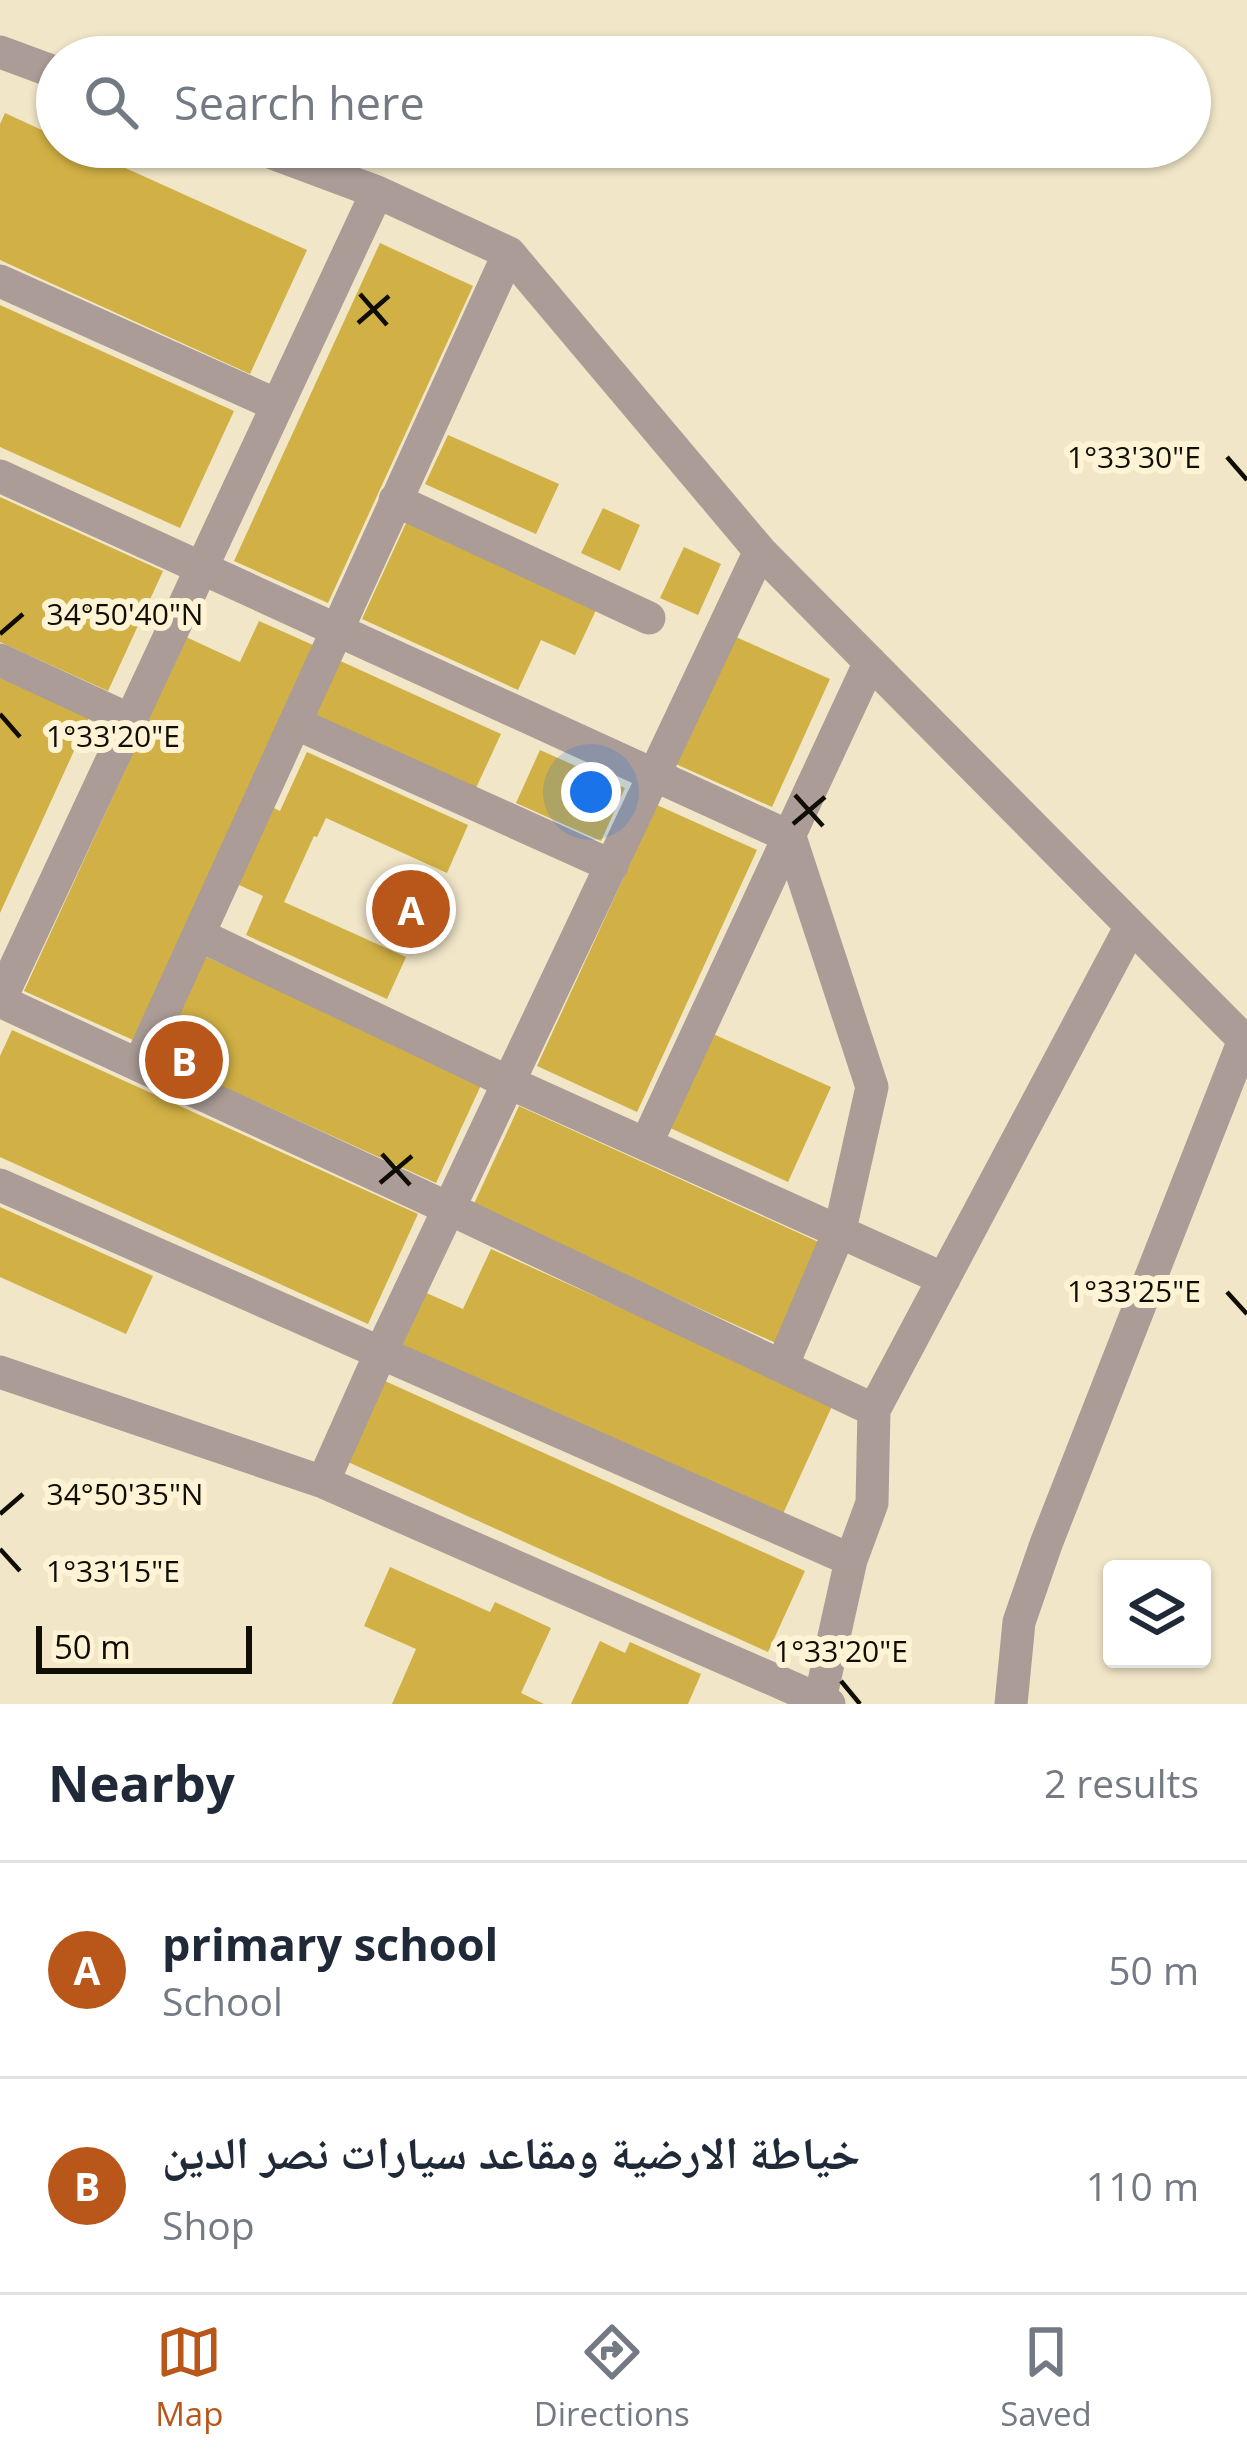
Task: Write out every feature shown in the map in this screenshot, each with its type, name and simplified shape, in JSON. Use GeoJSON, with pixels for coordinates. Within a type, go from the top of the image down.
{"type":"FeatureCollection","features":[{"type":"Feature","properties":{"kind":"street"},"geometry":{"type":"LineString","coordinates":[[3,61],[36,68]]}},
{"type":"Feature","properties":{"kind":"street"},"geometry":{"type":"LineString","coordinates":[[312,168],[509,253],[760,551],[1244,1040],[1039,1564],[1019,1622],[1011,1704]]}},
{"type":"Feature","properties":{"kind":"street"},"geometry":{"type":"LineString","coordinates":[[377,192],[0,1000],[874,1410]]}},
{"type":"Feature","properties":{"kind":"street"},"geometry":{"type":"LineString","coordinates":[[139,1065],[509,253]]}},
{"type":"Feature","properties":{"kind":"street"},"geometry":{"type":"LineString","coordinates":[[0,281],[277,406]]}},
{"type":"Feature","properties":{"kind":"street"},"geometry":{"type":"LineString","coordinates":[[0,476],[790,836],[872,1088],[839,1230],[782,1366]]}},
{"type":"Feature","properties":{"kind":"street"},"geometry":{"type":"LineString","coordinates":[[395,500],[649,618]]}},
{"type":"Feature","properties":{"kind":"street"},"geometry":{"type":"LineString","coordinates":[[323,1482],[760,551]]}},
{"type":"Feature","properties":{"kind":"street"},"geometry":{"type":"LineString","coordinates":[[0,660],[130,720]]}},
{"type":"Feature","properties":{"kind":"street"},"geometry":{"type":"LineString","coordinates":[[646,1144],[870,662]]}},
{"type":"Feature","properties":{"kind":"street"},"geometry":{"type":"LineString","coordinates":[[295,723],[612,866]]}},
{"type":"Feature","properties":{"kind":"street"},"geometry":{"type":"LineString","coordinates":[[0,1372],[323,1482],[822,1703],[851,1560],[872,1503],[874,1410],[1131,926]]}},
{"type":"Feature","properties":{"kind":"street"},"geometry":{"type":"LineString","coordinates":[[199,935],[510,1083],[944,1279]]}},
{"type":"Feature","properties":{"kind":"street"},"geometry":{"type":"LineString","coordinates":[[0,1185],[851,1560]]}},
{"type":"Feature","properties":{"kind":"building"},"geometry":{"type":"Polygon","coordinates":[[[5,113],[36,127],[36,168],[125,168],[307,250],[250,374],[0,260],[0,124],[5,113]]]}},
{"type":"Feature","properties":{"kind":"building"},"geometry":{"type":"Polygon","coordinates":[[[380,243],[473,286],[328,603],[234,561],[380,243]]]}},
{"type":"Feature","properties":{"kind":"building"},"geometry":{"type":"Polygon","coordinates":[[[0,305],[234,411],[180,528],[0,447],[0,305]]]}},
{"type":"Feature","properties":{"kind":"building"},"geometry":{"type":"Polygon","coordinates":[[[448,435],[559,484],[536,534],[425,484],[448,435]]]}},
{"type":"Feature","properties":{"kind":"building"},"geometry":{"type":"Polygon","coordinates":[[[0,497],[163,571],[108,691],[0,642],[0,497]]]}},
{"type":"Feature","properties":{"kind":"building"},"geometry":{"type":"Polygon","coordinates":[[[603,508],[640,525],[620,571],[581,553],[603,508]]]}},
{"type":"Feature","properties":{"kind":"building"},"geometry":{"type":"Polygon","coordinates":[[[406,523],[597,608],[575,655],[541,640],[518,690],[362,619],[406,523]]]}},
{"type":"Feature","properties":{"kind":"building"},"geometry":{"type":"Polygon","coordinates":[[[684,547],[721,564],[698,615],[660,598],[684,547]]]}},
{"type":"Feature","properties":{"kind":"building"},"geometry":{"type":"Polygon","coordinates":[[[259,621],[313,645],[133,1040],[24,991],[186,637],[240,662],[259,621]]]}},
{"type":"Feature","properties":{"kind":"building"},"geometry":{"type":"Polygon","coordinates":[[[727,633],[830,679],[772,807],[669,761],[727,633]]]}},
{"type":"Feature","properties":{"kind":"building"},"geometry":{"type":"Polygon","coordinates":[[[336,659],[501,734],[476,788],[311,714],[336,659]]]}},
{"type":"Feature","properties":{"kind":"building"},"geometry":{"type":"Polygon","coordinates":[[[0,678],[89,718],[0,913],[0,678]]]}},
{"type":"Feature","properties":{"kind":"building"},"geometry":{"type":"Polygon","coordinates":[[[540,750],[625,788],[601,841],[516,803],[540,750]]]}},
{"type":"Feature","properties":{"kind":"building"},"geometry":{"type":"Polygon","coordinates":[[[307,752],[468,825],[447,873],[326,818],[314,836],[284,902],[406,957],[387,999],[246,935],[263,896],[237,884],[272,807],[280,811],[307,752]]]}},
{"type":"Feature","properties":{"kind":"building"},"geometry":{"type":"Polygon","coordinates":[[[657,805],[757,850],[637,1112],[537,1066],[657,805]]]}},
{"type":"Feature","properties":{"kind":"building"},"geometry":{"type":"Polygon","coordinates":[[[204,956],[482,1083],[436,1183],[158,1057],[204,956]]]}},
{"type":"Feature","properties":{"kind":"building"},"geometry":{"type":"Polygon","coordinates":[[[12,1030],[418,1214],[368,1324],[0,1157],[0,1056],[12,1030]]]}},
{"type":"Feature","properties":{"kind":"building"},"geometry":{"type":"Polygon","coordinates":[[[711,1033],[831,1087],[788,1182],[668,1127],[711,1033]]]}},
{"type":"Feature","properties":{"kind":"building"},"geometry":{"type":"Polygon","coordinates":[[[519,1106],[823,1244],[778,1344],[473,1206],[519,1106]]]}},
{"type":"Feature","properties":{"kind":"building"},"geometry":{"type":"Polygon","coordinates":[[[0,1207],[153,1276],[126,1334],[0,1277],[0,1207]]]}},
{"type":"Feature","properties":{"kind":"building"},"geometry":{"type":"Polygon","coordinates":[[[491,1249],[833,1404],[782,1516],[400,1344],[424,1292],[463,1309],[491,1249]]]}},
{"type":"Feature","properties":{"kind":"building"},"geometry":{"type":"Polygon","coordinates":[[[385,1381],[805,1571],[768,1652],[348,1462],[385,1381]]]}},
{"type":"Feature","properties":{"kind":"building"},"geometry":{"type":"Polygon","coordinates":[[[390,1567],[490,1612],[495,1602],[551,1628],[521,1693],[544,1704],[392,1704],[416,1649],[364,1626],[390,1567]]]}},
{"type":"Feature","properties":{"kind":"building"},"geometry":{"type":"Polygon","coordinates":[[[600,1641],[625,1653],[630,1642],[701,1674],[688,1704],[571,1704],[600,1641]]]}},
{"type":"Feature","properties":{"kind":"place","name":"primary school"},"geometry":{"type":"Point","coordinates":[411,909]}},
{"type":"Feature","properties":{"kind":"place","name":"خياطة الارضية ومقاعد سيارات نصر الدين"},"geometry":{"type":"Point","coordinates":[184,1060]}}]}
